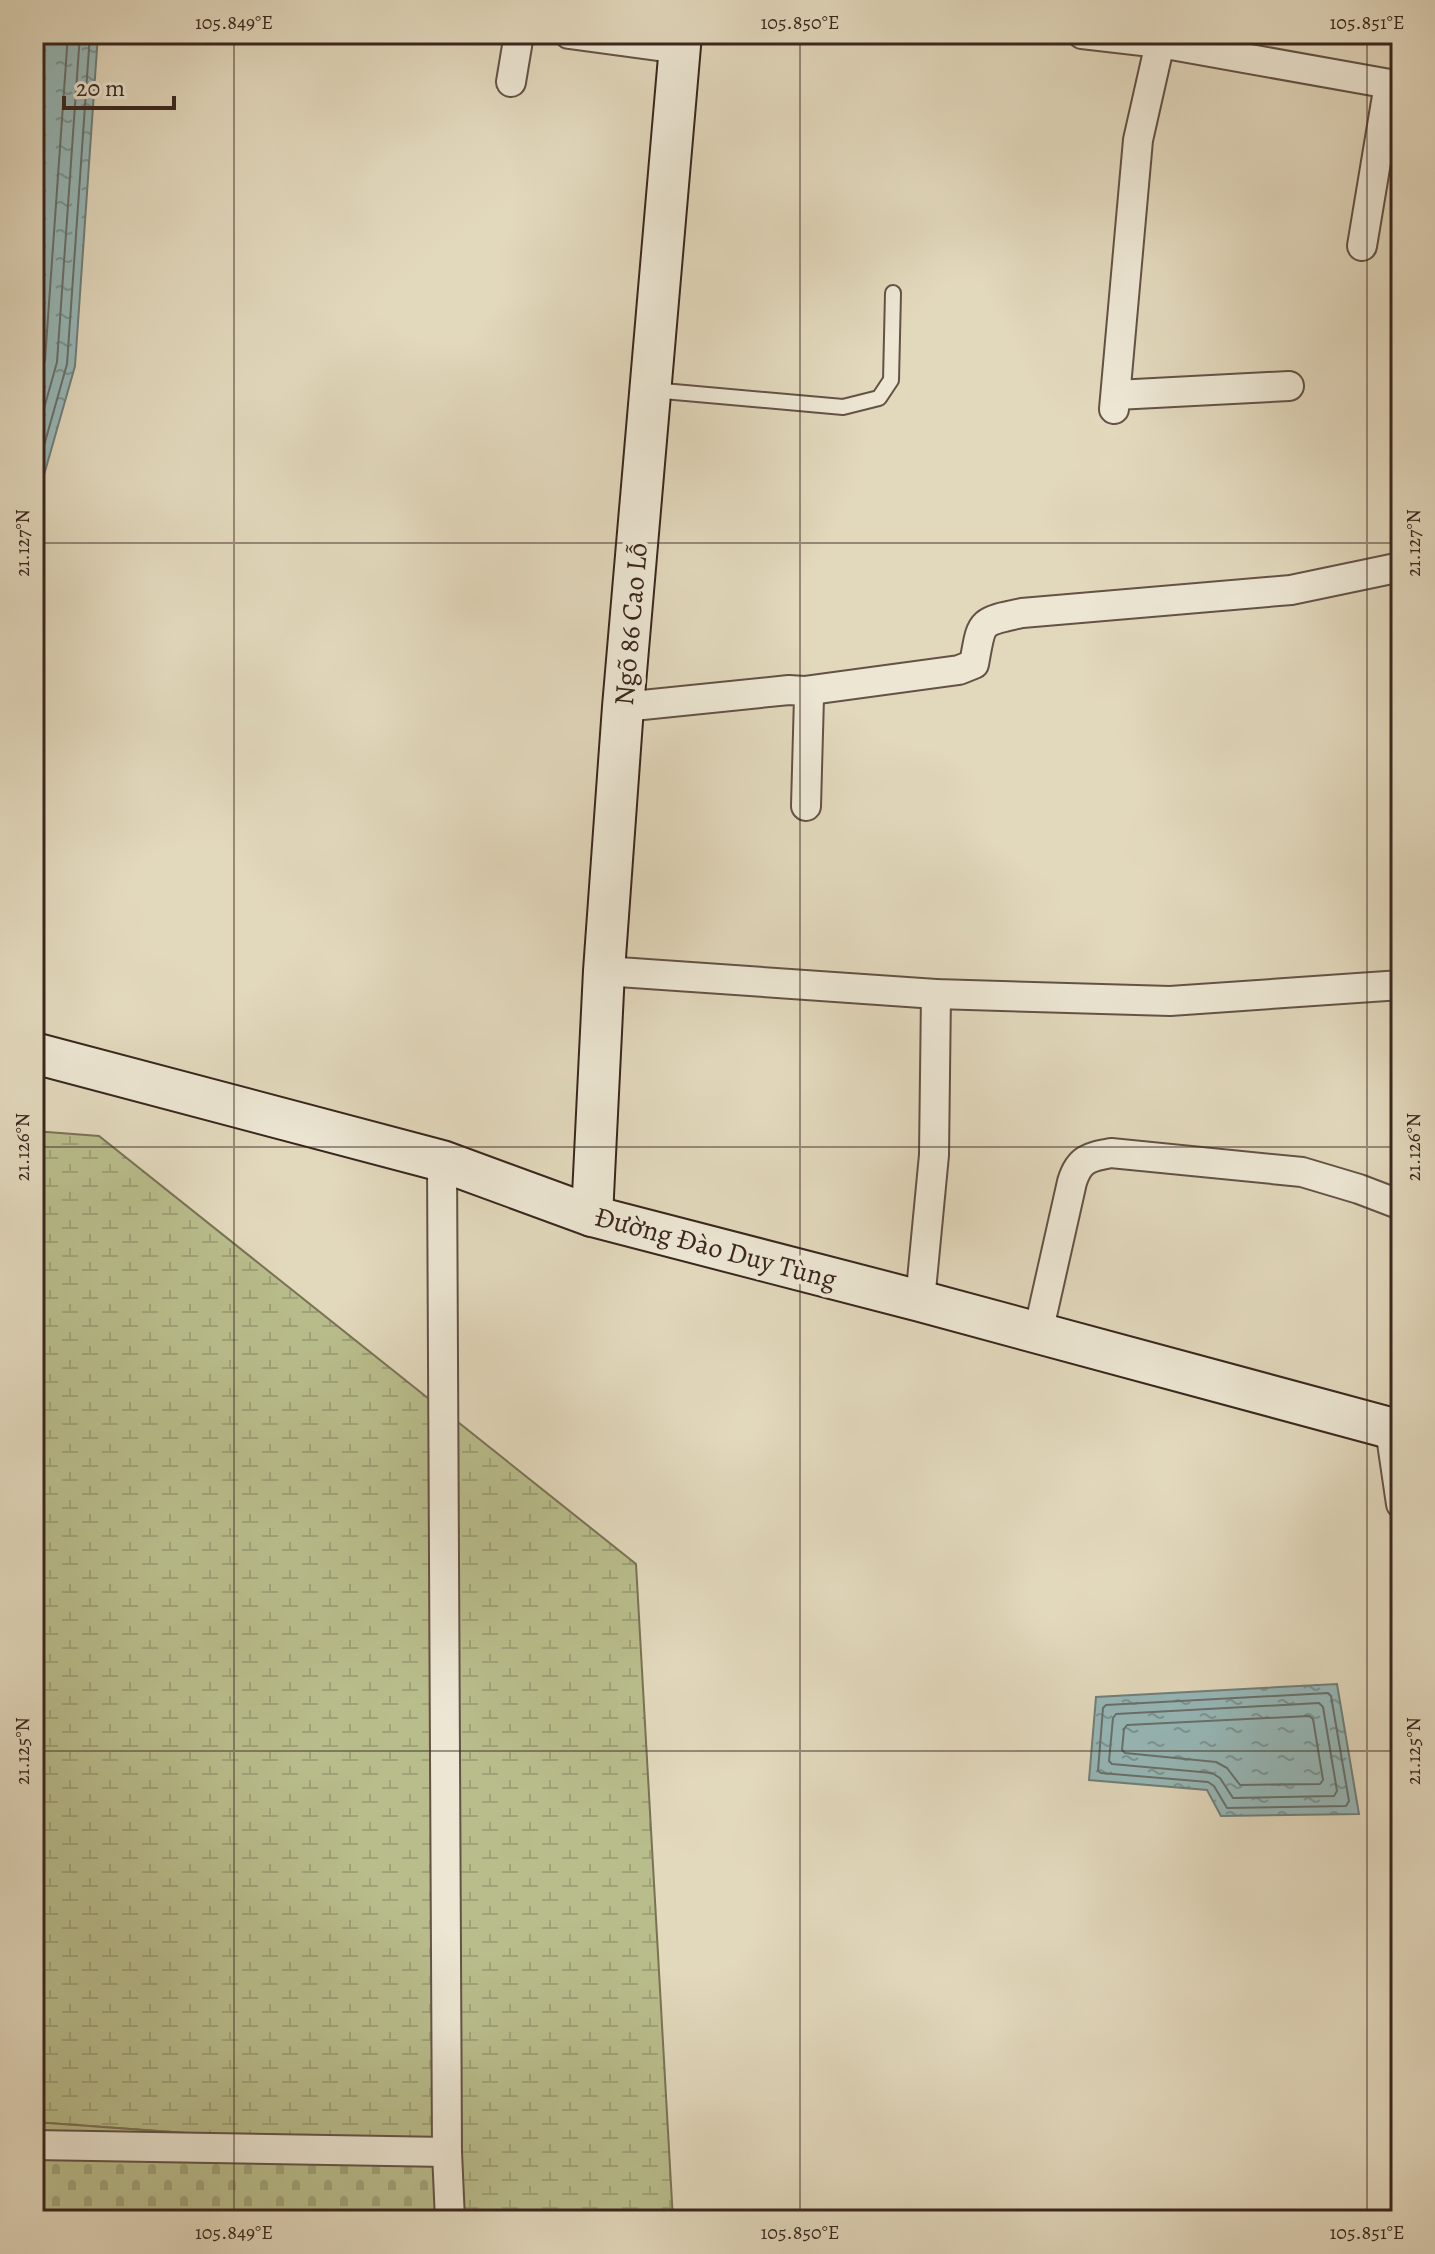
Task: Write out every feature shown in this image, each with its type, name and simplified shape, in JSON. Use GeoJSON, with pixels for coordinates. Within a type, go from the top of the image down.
{"type":"FeatureCollection","features":[{"type":"Feature","properties":{"kind":"street"},"geometry":{"type":"LineString","coordinates":[[511,82],[519,34]]}},
{"type":"Feature","properties":{"kind":"street"},"geometry":{"type":"LineString","coordinates":[[569,34],[680,42]]}},
{"type":"Feature","properties":{"kind":"street"},"geometry":{"type":"LineString","coordinates":[[1082,34],[1161,39],[1395,85],[1362,246]]}},
{"type":"Feature","properties":{"kind":"street"},"geometry":{"type":"LineString","coordinates":[[1161,39],[1138,140],[1115,402],[1289,386]]}},
{"type":"Feature","properties":{"kind":"street","name":"Ngõ 86 Cao Lỗ"},"geometry":{"type":"LineString","coordinates":[[592,1216],[604,971],[623,707],[680,42]]}},
{"type":"Feature","properties":{"kind":"street"},"geometry":{"type":"LineString","coordinates":[[623,707],[804,691],[959,670],[974,664],[980,628],[991,619],[1022,613],[1291,590],[1401,567]]}},
{"type":"Feature","properties":{"kind":"street"},"geometry":{"type":"LineString","coordinates":[[804,691],[809,697],[806,806]]}},
{"type":"Feature","properties":{"kind":"street"},"geometry":{"type":"LineString","coordinates":[[604,971],[936,994],[1170,1001],[1401,985]]}},
{"type":"Feature","properties":{"kind":"street"},"geometry":{"type":"LineString","coordinates":[[920,1301],[934,1155],[936,994]]}},
{"type":"Feature","properties":{"kind":"street","name":"Đường Đào Duy Tùng"},"geometry":{"type":"LineString","coordinates":[[38,1046],[442,1161],[592,1216],[1396,1430]]}},
{"type":"Feature","properties":{"kind":"street"},"geometry":{"type":"LineString","coordinates":[[1038,1333],[1076,1167],[1091,1157],[1111,1153],[1302,1172],[1401,1205]]}},
{"type":"Feature","properties":{"kind":"street"},"geometry":{"type":"LineString","coordinates":[[442,1161],[447,2152],[450,2220]]}},
{"type":"Feature","properties":{"kind":"street"},"geometry":{"type":"LineString","coordinates":[[1396,1430],[1401,1504]]}},
{"type":"Feature","properties":{"kind":"street"},"geometry":{"type":"LineString","coordinates":[[34,2145],[447,2152]]}},
{"type":"Feature","properties":{"kind":"lane"},"geometry":{"type":"LineString","coordinates":[[651,390],[843,407],[879,398],[891,380],[893,293]]}},
{"type":"Feature","properties":{"kind":"green space"},"geometry":{"type":"Polygon","coordinates":[[[34,1131],[99,1136],[636,1564],[673,2220],[449,2220],[446,2152],[34,2122],[34,1131]]]}},
{"type":"Feature","properties":{"kind":"green space"},"geometry":{"type":"Polygon","coordinates":[[[34,2122],[447,2152],[450,2220],[34,2220],[34,2122]]]}},
{"type":"Feature","properties":{"kind":"water"},"geometry":{"type":"Polygon","coordinates":[[[34,34],[98,34],[75,366],[34,510],[34,34]]]}},
{"type":"Feature","properties":{"kind":"water"},"geometry":{"type":"Polygon","coordinates":[[[1337,1684],[1359,1814],[1221,1816],[1207,1790],[1089,1780],[1096,1697],[1337,1684]]]}}]}
